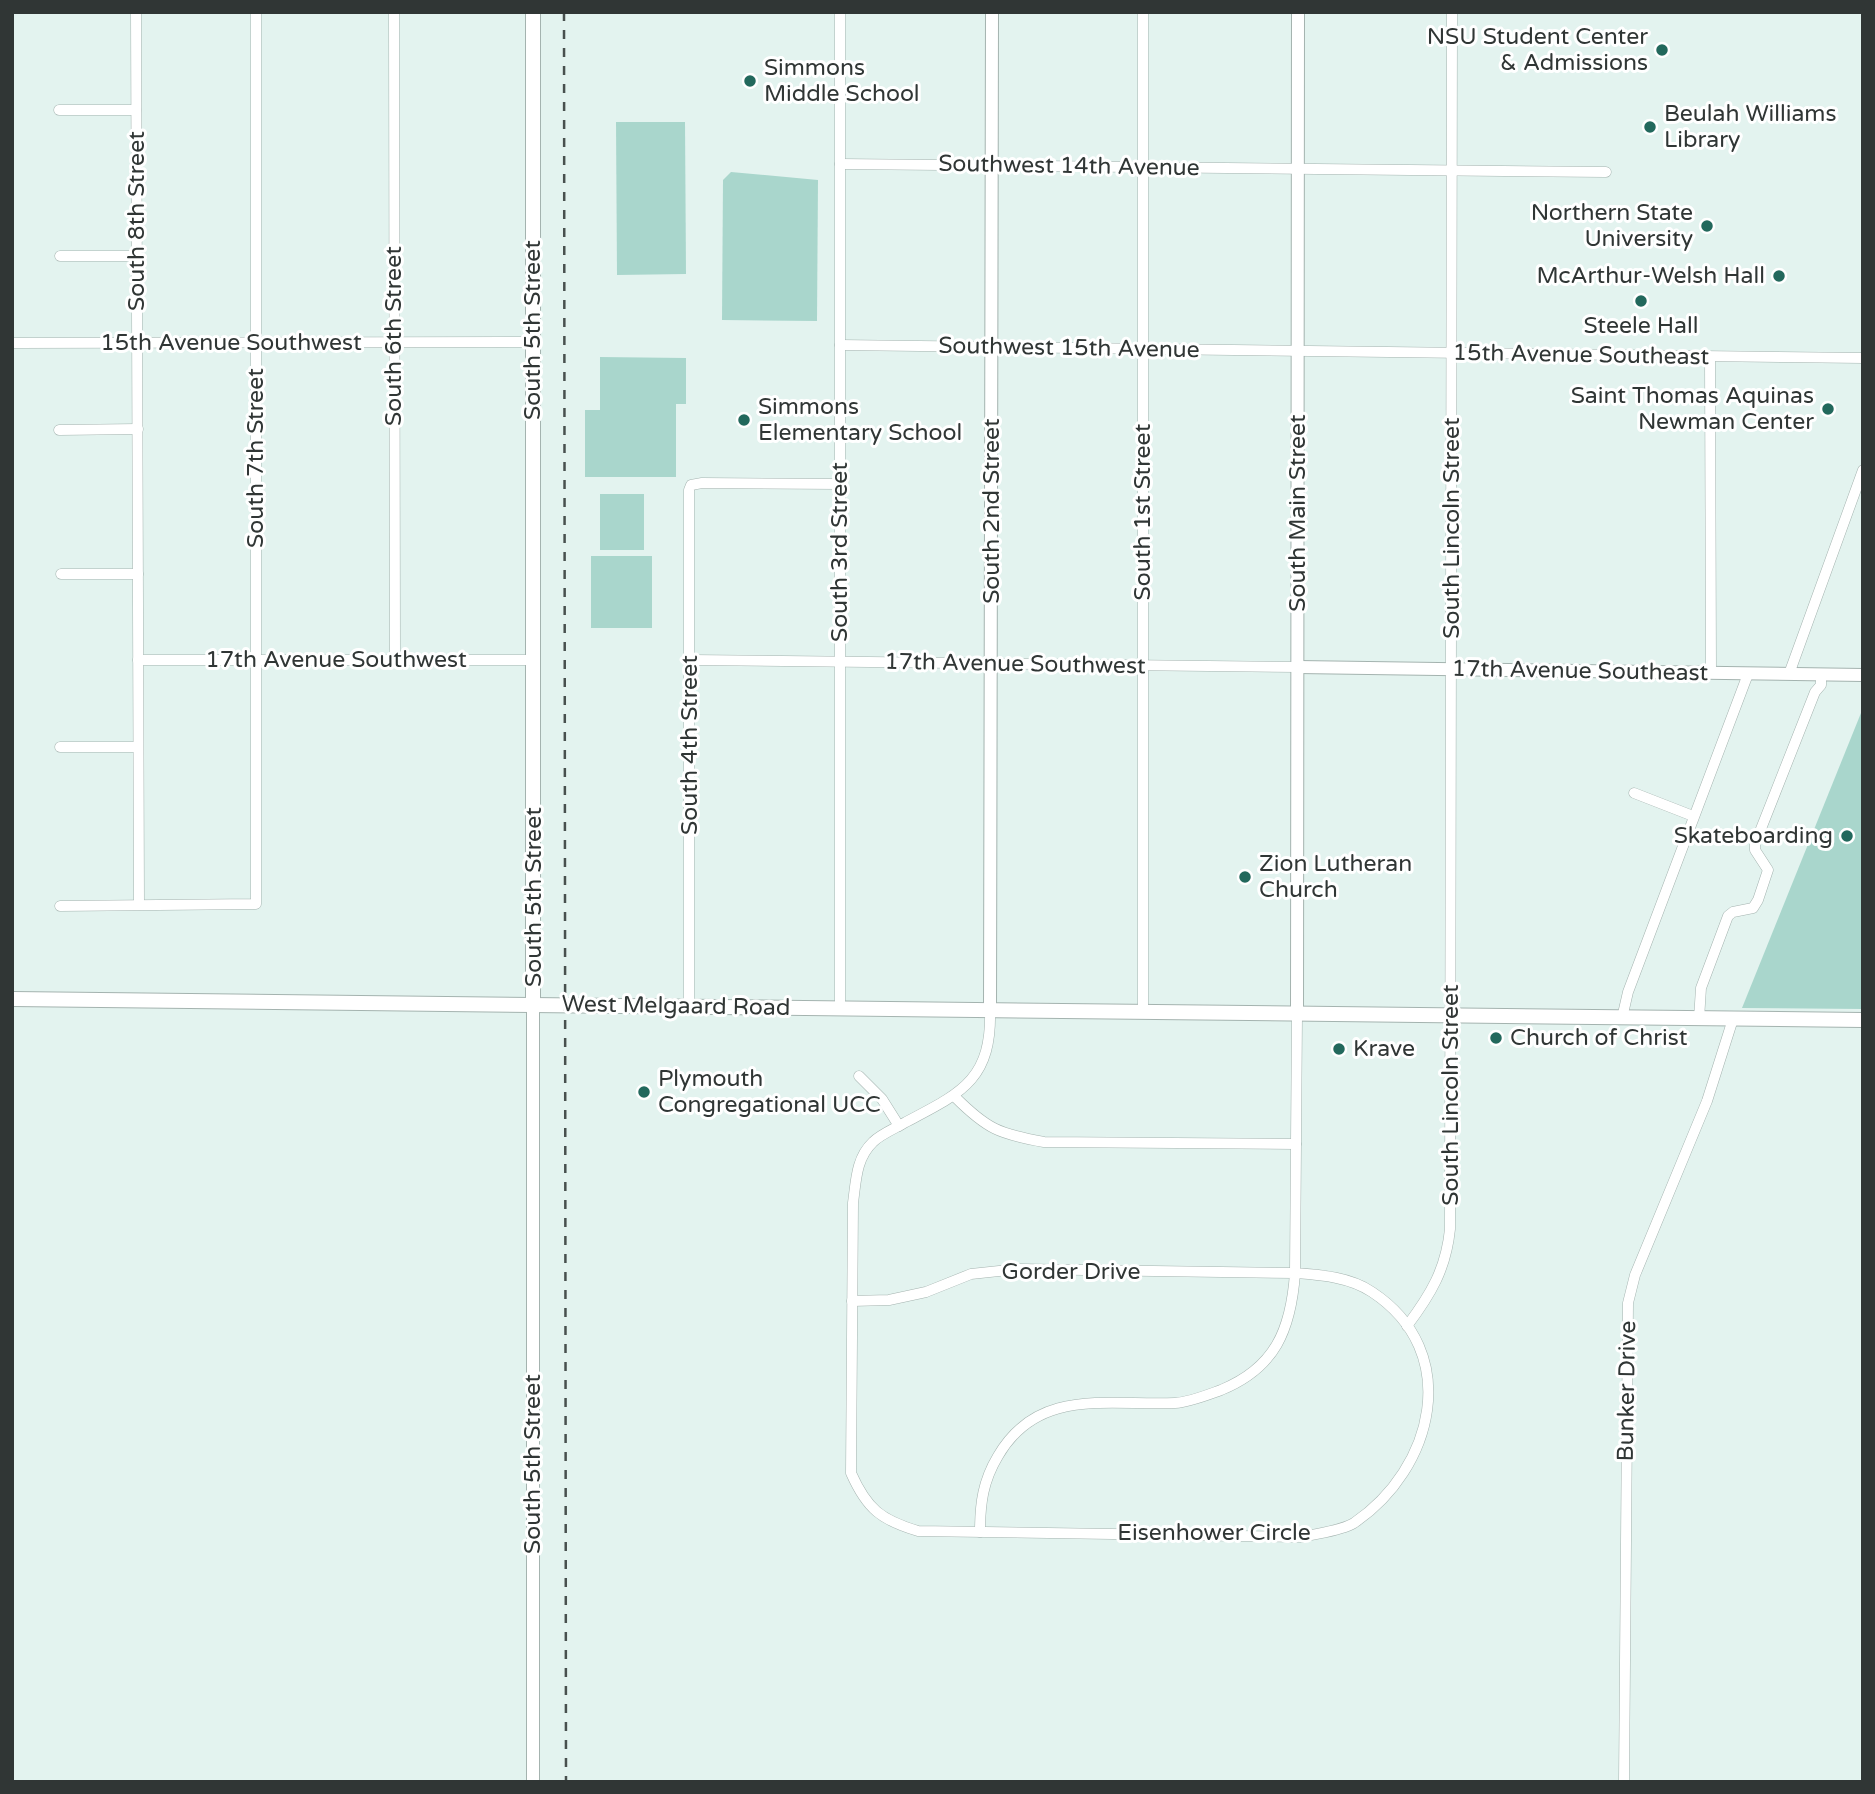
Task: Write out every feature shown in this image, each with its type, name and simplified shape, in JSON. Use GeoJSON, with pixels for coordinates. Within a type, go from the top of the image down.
{"type":"FeatureCollection","features":[{"type":"Feature","properties":{"kind":"main road","name":"South 5th Street"},"geometry":{"type":"LineString","coordinates":[[533,12],[533,1004]]}},
{"type":"Feature","properties":{"kind":"main road","name":"West Melgaard Road"},"geometry":{"type":"LineString","coordinates":[[12,999],[1863,1020]]}},
{"type":"Feature","properties":{"kind":"street","name":"South 8th Street"},"geometry":{"type":"LineString","coordinates":[[136,12],[139,904]]}},
{"type":"Feature","properties":{"kind":"street","name":"South 7th Street"},"geometry":{"type":"LineString","coordinates":[[139,904],[256,904],[256,12]]}},
{"type":"Feature","properties":{"kind":"street","name":"South 6th Street"},"geometry":{"type":"LineString","coordinates":[[394,12],[395,659]]}},
{"type":"Feature","properties":{"kind":"street","name":"South 3rd Street"},"geometry":{"type":"LineString","coordinates":[[839,1008],[840,12]]}},
{"type":"Feature","properties":{"kind":"street","name":"South 2nd Street"},"geometry":{"type":"LineString","coordinates":[[990,1010],[993,663],[992,12]]}},
{"type":"Feature","properties":{"kind":"street","name":"South 1st Street"},"geometry":{"type":"LineString","coordinates":[[1143,12],[1143,1012]]}},
{"type":"Feature","properties":{"kind":"street","name":"South Main Street"},"geometry":{"type":"LineString","coordinates":[[1297,1014],[1298,12]]}},
{"type":"Feature","properties":{"kind":"street","name":"South Lincoln Street"},"geometry":{"type":"LineString","coordinates":[[1407,1325],[1440,1278],[1447,1256],[1452,1016],[1452,12]]}},
{"type":"Feature","properties":{"kind":"street"},"geometry":{"type":"LineString","coordinates":[[59,110],[136,110]]}},
{"type":"Feature","properties":{"kind":"street","name":"Southwest 14th Avenue"},"geometry":{"type":"LineString","coordinates":[[840,163],[1606,172]]}},
{"type":"Feature","properties":{"kind":"street"},"geometry":{"type":"LineString","coordinates":[[60,256],[136,256]]}},
{"type":"Feature","properties":{"kind":"street","name":"15th Avenue Southwest"},"geometry":{"type":"LineString","coordinates":[[12,343],[533,342]]}},
{"type":"Feature","properties":{"kind":"street","name":"Southwest 15th Avenue"},"geometry":{"type":"LineString","coordinates":[[840,345],[1298,351]]}},
{"type":"Feature","properties":{"kind":"street","name":"15th Avenue Southeast"},"geometry":{"type":"LineString","coordinates":[[1298,351],[1863,358]]}},
{"type":"Feature","properties":{"kind":"street"},"geometry":{"type":"LineString","coordinates":[[1710,357],[1711,673]]}},
{"type":"Feature","properties":{"kind":"street"},"geometry":{"type":"LineString","coordinates":[[59,430],[138,429]]}},
{"type":"Feature","properties":{"kind":"street"},"geometry":{"type":"LineString","coordinates":[[1789,674],[1863,470]]}},
{"type":"Feature","properties":{"kind":"street","name":"South 4th Street"},"geometry":{"type":"LineString","coordinates":[[689,1006],[691,485],[840,484]]}},
{"type":"Feature","properties":{"kind":"street"},"geometry":{"type":"LineString","coordinates":[[61,574],[138,574]]}},
{"type":"Feature","properties":{"kind":"street","name":"17th Avenue Southwest"},"geometry":{"type":"LineString","coordinates":[[138,660],[535,660]]}},
{"type":"Feature","properties":{"kind":"street","name":"17th Avenue Southwest"},"geometry":{"type":"LineString","coordinates":[[691,660],[1298,667]]}},
{"type":"Feature","properties":{"kind":"street","name":"17th Avenue Southeast"},"geometry":{"type":"LineString","coordinates":[[1298,667],[1863,676]]}},
{"type":"Feature","properties":{"kind":"street"},"geometry":{"type":"LineString","coordinates":[[1622,1018],[1628,992],[1748,674]]}},
{"type":"Feature","properties":{"kind":"street"},"geometry":{"type":"LineString","coordinates":[[1699,1018],[1701,988],[1728,916],[1733,912],[1753,908],[1758,900],[1768,870],[1755,850],[1755,844],[1810,704],[1821,685],[1821,675]]}},
{"type":"Feature","properties":{"kind":"street"},"geometry":{"type":"LineString","coordinates":[[60,747],[138,747]]}},
{"type":"Feature","properties":{"kind":"street"},"geometry":{"type":"LineString","coordinates":[[1634,793],[1693,816]]}},
{"type":"Feature","properties":{"kind":"street"},"geometry":{"type":"LineString","coordinates":[[60,906],[139,904]]}},
{"type":"Feature","properties":{"kind":"street","name":"South 5th Street"},"geometry":{"type":"LineString","coordinates":[[533,1004],[533,1782]]}},
{"type":"Feature","properties":{"kind":"street","name":"Eisenhower Circle"},"geometry":{"type":"LineString","coordinates":[[990,1010],[988,1048],[970,1082],[955,1097],[873,1142],[857,1167],[850,1461],[851,1473],[866,1503],[890,1522],[918,1531],[1303,1536],[1352,1524],[1397,1484],[1415,1454],[1428,1413],[1429,1379],[1420,1349],[1407,1325],[1372,1292],[1331,1276],[1295,1273]]}},
{"type":"Feature","properties":{"kind":"street"},"geometry":{"type":"LineString","coordinates":[[980,1532],[981,1494],[1005,1444],[1020,1427],[1039,1415],[1085,1402],[1178,1403],[1245,1380],[1263,1365],[1277,1346],[1287,1320],[1295,1273],[1297,1014]]}},
{"type":"Feature","properties":{"kind":"street","name":"Bunker Drive"},"geometry":{"type":"LineString","coordinates":[[1624,1782],[1628,1303],[1635,1275],[1707,1101],[1733,1019]]}},
{"type":"Feature","properties":{"kind":"street"},"geometry":{"type":"LineString","coordinates":[[859,1076],[882,1099],[899,1126]]}},
{"type":"Feature","properties":{"kind":"street"},"geometry":{"type":"LineString","coordinates":[[955,1097],[976,1119],[1003,1134],[1044,1142],[1296,1144]]}},
{"type":"Feature","properties":{"kind":"street","name":"Gorder Drive"},"geometry":{"type":"LineString","coordinates":[[852,1301],[889,1300],[926,1292],[971,1274],[1018,1269],[1295,1273]]}},
{"type":"Feature","properties":{"kind":"green space"},"geometry":{"type":"Polygon","coordinates":[[[616,122],[685,122],[686,274],[617,275],[616,122]]]}},
{"type":"Feature","properties":{"kind":"green space"},"geometry":{"type":"Polygon","coordinates":[[[731,172],[818,180],[817,321],[722,320],[723,180],[731,172]]]}},
{"type":"Feature","properties":{"kind":"green space"},"geometry":{"type":"Polygon","coordinates":[[[600,357],[686,358],[686,404],[676,404],[676,477],[585,477],[585,410],[600,410],[600,357]]]}},
{"type":"Feature","properties":{"kind":"green space"},"geometry":{"type":"Polygon","coordinates":[[[600,494],[644,494],[644,550],[600,550],[600,494]]]}},
{"type":"Feature","properties":{"kind":"green space"},"geometry":{"type":"Polygon","coordinates":[[[591,556],[652,556],[652,628],[591,628],[591,556]]]}},
{"type":"Feature","properties":{"kind":"green space"},"geometry":{"type":"Polygon","coordinates":[[[1863,708],[1863,1009],[1742,1008],[1863,708]]]}},
{"type":"Feature","properties":{"kind":"railway"},"geometry":{"type":"LineString","coordinates":[[564,12],[566,1782]]}},
{"type":"Feature","properties":{"kind":"place","name":"NSU Student Center & Admissions"},"geometry":{"type":"Point","coordinates":[1662,50]}},
{"type":"Feature","properties":{"kind":"place","name":"Simmons Middle School"},"geometry":{"type":"Point","coordinates":[750,81]}},
{"type":"Feature","properties":{"kind":"place","name":"Beulah Williams Library"},"geometry":{"type":"Point","coordinates":[1650,127]}},
{"type":"Feature","properties":{"kind":"place","name":"Northern State University"},"geometry":{"type":"Point","coordinates":[1707,226]}},
{"type":"Feature","properties":{"kind":"place","name":"McArthur-Welsh Hall"},"geometry":{"type":"Point","coordinates":[1779,276]}},
{"type":"Feature","properties":{"kind":"place","name":"Steele Hall"},"geometry":{"type":"Point","coordinates":[1641,301]}},
{"type":"Feature","properties":{"kind":"place","name":"Saint Thomas Aquinas Newman Center"},"geometry":{"type":"Point","coordinates":[1828,409]}},
{"type":"Feature","properties":{"kind":"place","name":"Simmons Elementary School"},"geometry":{"type":"Point","coordinates":[744,420]}},
{"type":"Feature","properties":{"kind":"place","name":"Skateboarding"},"geometry":{"type":"Point","coordinates":[1847,836]}},
{"type":"Feature","properties":{"kind":"place","name":"Zion Lutheran Church"},"geometry":{"type":"Point","coordinates":[1245,877]}},
{"type":"Feature","properties":{"kind":"place","name":"Church of Christ"},"geometry":{"type":"Point","coordinates":[1496,1038]}},
{"type":"Feature","properties":{"kind":"place","name":"Krave"},"geometry":{"type":"Point","coordinates":[1339,1049]}},
{"type":"Feature","properties":{"kind":"place","name":"Plymouth Congregational UCC"},"geometry":{"type":"Point","coordinates":[644,1092]}}]}
